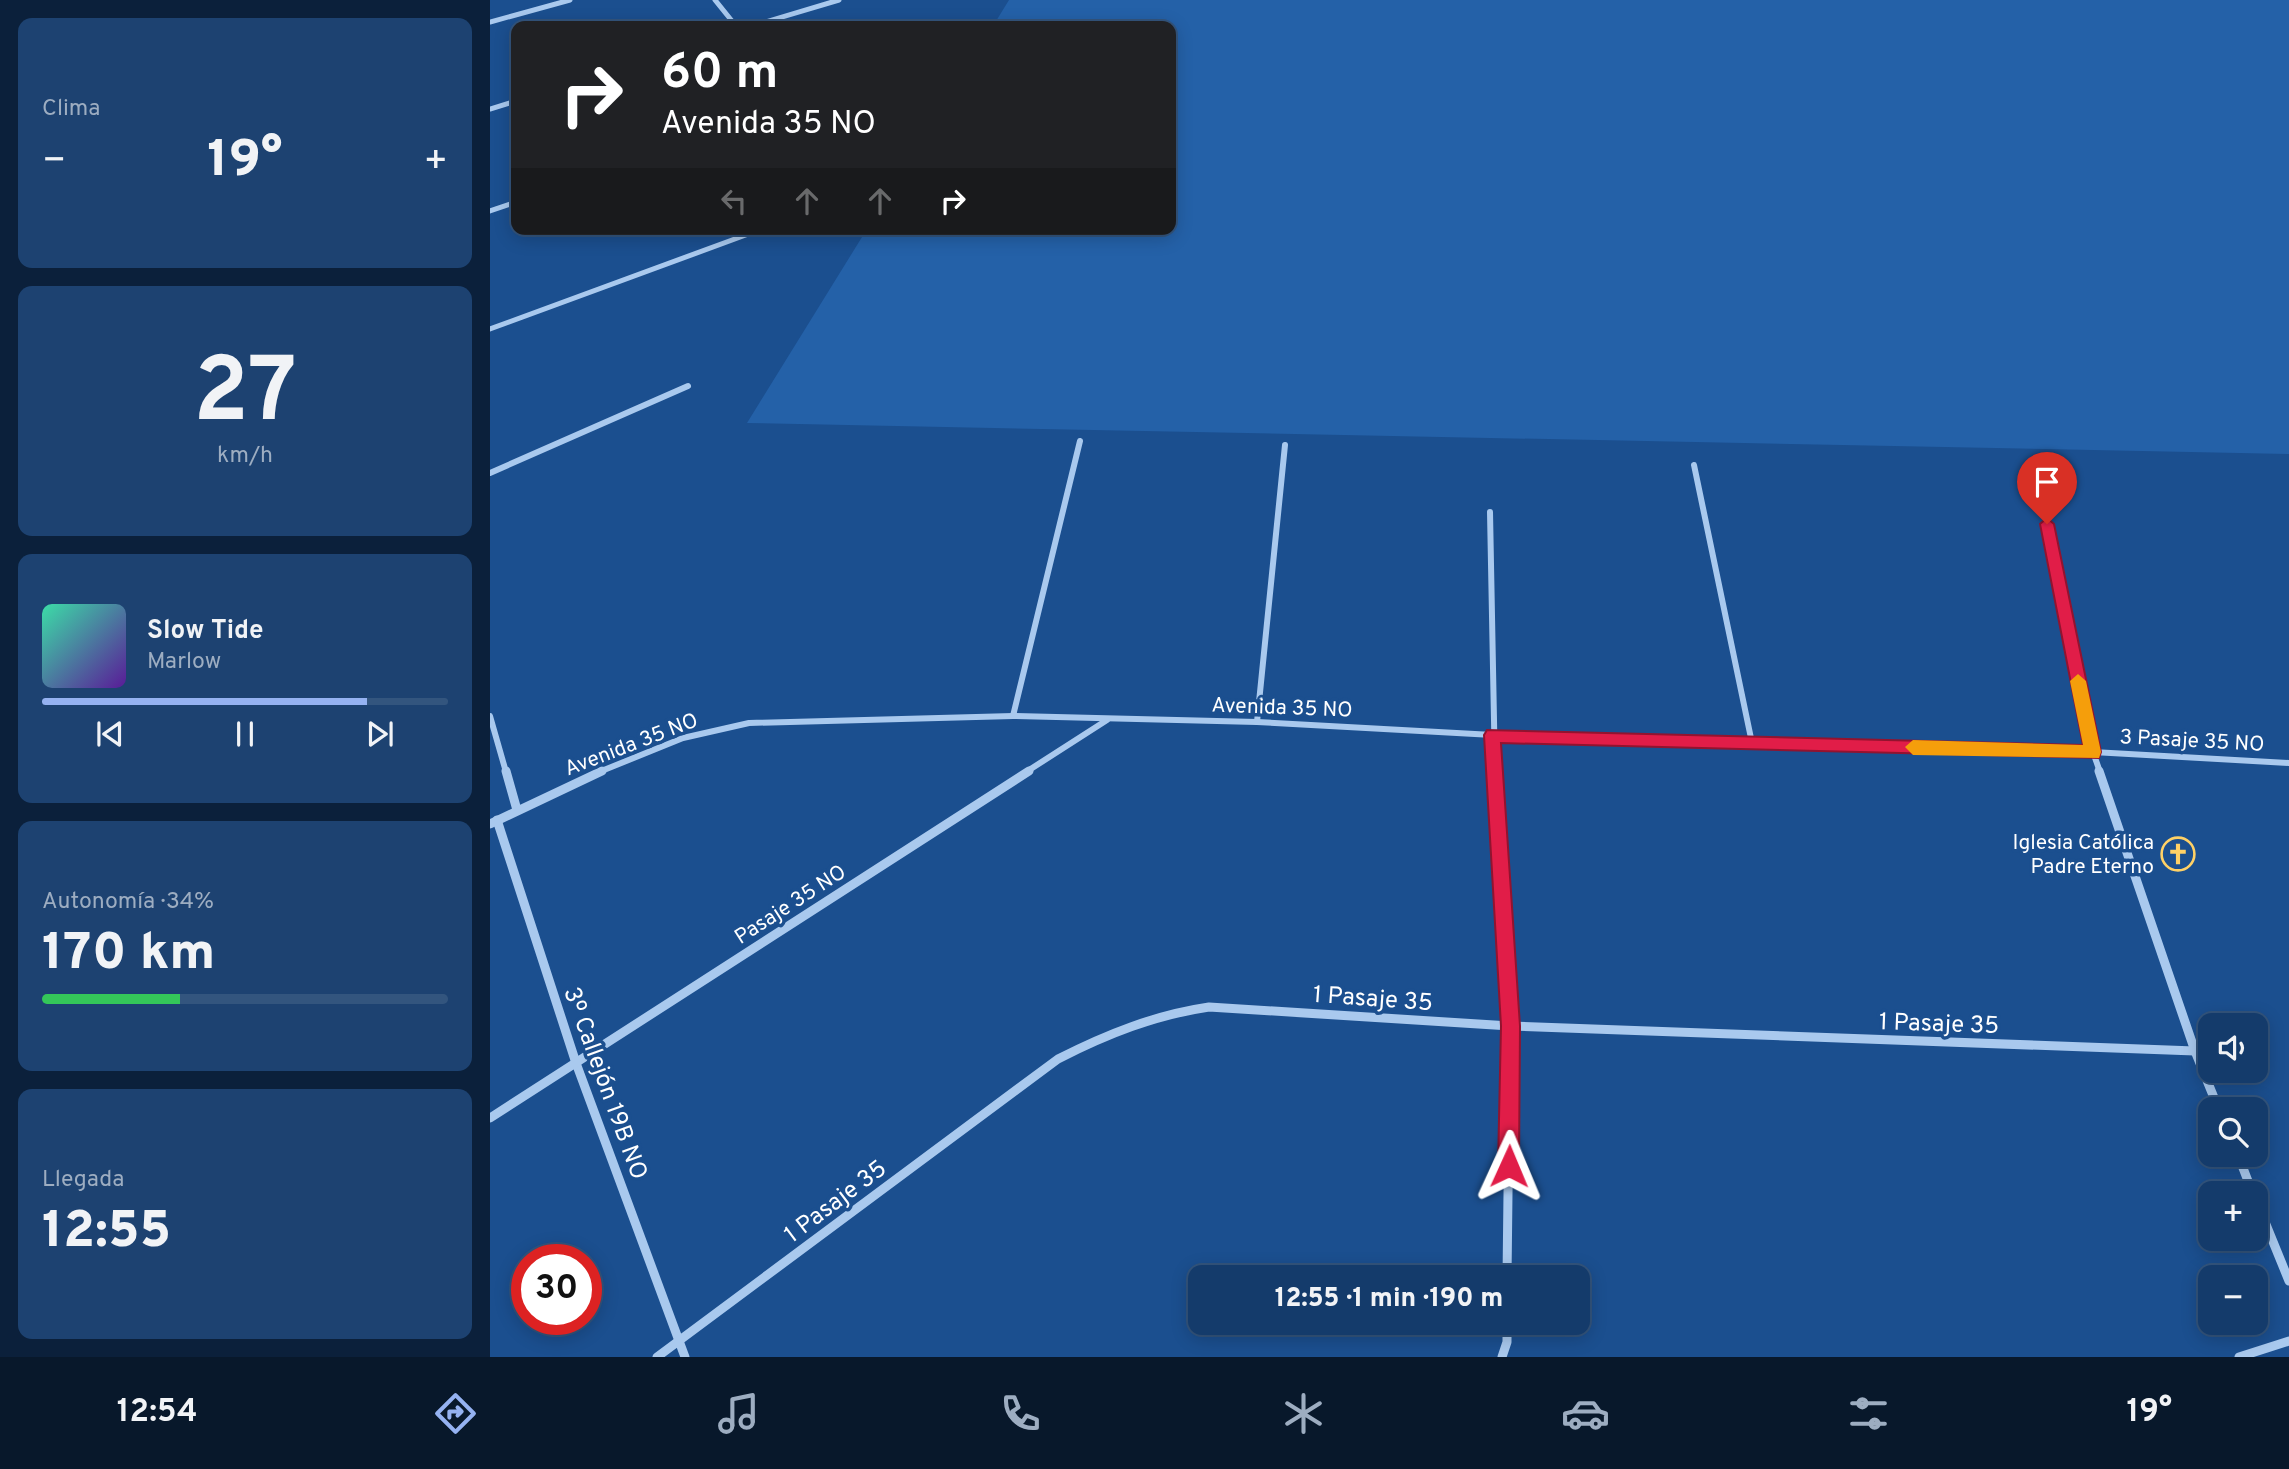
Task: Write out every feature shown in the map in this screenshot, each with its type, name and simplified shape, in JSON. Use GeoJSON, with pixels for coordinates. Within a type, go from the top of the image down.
{"type":"FeatureCollection","features":[{"type":"Feature","properties":{"kind":"street"},"geometry":{"type":"LineString","coordinates":[[490,22],[570,0]]}},
{"type":"Feature","properties":{"kind":"street"},"geometry":{"type":"LineString","coordinates":[[715,0],[732,21]]}},
{"type":"Feature","properties":{"kind":"street"},"geometry":{"type":"LineString","coordinates":[[769,21],[839,0]]}},
{"type":"Feature","properties":{"kind":"street"},"geometry":{"type":"LineString","coordinates":[[490,109],[511,103]]}},
{"type":"Feature","properties":{"kind":"street"},"geometry":{"type":"LineString","coordinates":[[490,211],[511,204]]}},
{"type":"Feature","properties":{"kind":"street"},"geometry":{"type":"LineString","coordinates":[[490,329],[746,235]]}},
{"type":"Feature","properties":{"kind":"street"},"geometry":{"type":"LineString","coordinates":[[490,473],[688,386]]}},
{"type":"Feature","properties":{"kind":"street"},"geometry":{"type":"LineString","coordinates":[[1013,716],[1080,441]]}},
{"type":"Feature","properties":{"kind":"street"},"geometry":{"type":"LineString","coordinates":[[1257,722],[1284,445]]}},
{"type":"Feature","properties":{"kind":"street"},"geometry":{"type":"LineString","coordinates":[[1693,465],[1752,743]]}},
{"type":"Feature","properties":{"kind":"street"},"geometry":{"type":"LineString","coordinates":[[1490,512],[1493,735],[1510,1026],[1507,1265]]}},
{"type":"Feature","properties":{"kind":"street"},"geometry":{"type":"LineString","coordinates":[[2047,524],[2093,752],[2195,1051],[2214,1097]]}},
{"type":"Feature","properties":{"kind":"street"},"geometry":{"type":"LineString","coordinates":[[490,716],[517,810]]}},
{"type":"Feature","properties":{"kind":"street","name":"Avenida 35 NO"},"geometry":{"type":"LineString","coordinates":[[494,822],[683,738],[749,723],[1013,716],[1257,722],[1493,735],[2093,752]]}},
{"type":"Feature","properties":{"kind":"street","name":"Pasaje 35 NO"},"geometry":{"type":"LineString","coordinates":[[490,1118],[1108,720]]}},
{"type":"Feature","properties":{"kind":"street","name":"3 Pasaje 35 NO"},"geometry":{"type":"LineString","coordinates":[[2093,752],[2289,763]]}},
{"type":"Feature","properties":{"kind":"street","name":"3º Callejón 19B NO"},"geometry":{"type":"LineString","coordinates":[[494,822],[576,1063],[685,1357]]}},
{"type":"Feature","properties":{"kind":"street","name":"1 Pasaje 35"},"geometry":{"type":"LineString","coordinates":[[657,1357],[1058,1059],[1109,1032],[1168,1012],[1209,1007],[1510,1026],[2195,1051]]}},
{"type":"Feature","properties":{"kind":"street"},"geometry":{"type":"LineString","coordinates":[[2268,1229],[2289,1281]]}},
{"type":"Feature","properties":{"kind":"street"},"geometry":{"type":"LineString","coordinates":[[1502,1357],[1507,1335]]}},
{"type":"Feature","properties":{"kind":"street"},"geometry":{"type":"LineString","coordinates":[[2239,1357],[2289,1341]]}},
{"type":"Feature","properties":{"kind":"shaded area"},"geometry":{"type":"Polygon","coordinates":[[[1009,0],[2289,0],[2289,454],[747,423],[863,235],[1176,235],[1176,21],[996,21],[1009,0]]]}},
{"type":"Feature","properties":{"kind":"slow traffic"},"geometry":{"type":"LineString","coordinates":[[1913,747],[2093,752],[2078,681]]}},
{"type":"Feature","properties":{"kind":"place","name":"Iglesia Católica Padre Eterno"},"geometry":{"type":"Point","coordinates":[2178,854]}},
{"type":"Feature","properties":{"kind":"route"},"geometry":{"type":"LineString","coordinates":[[1509,1166],[1510,1026],[1493,735],[2093,752],[2047,524]]}}]}
